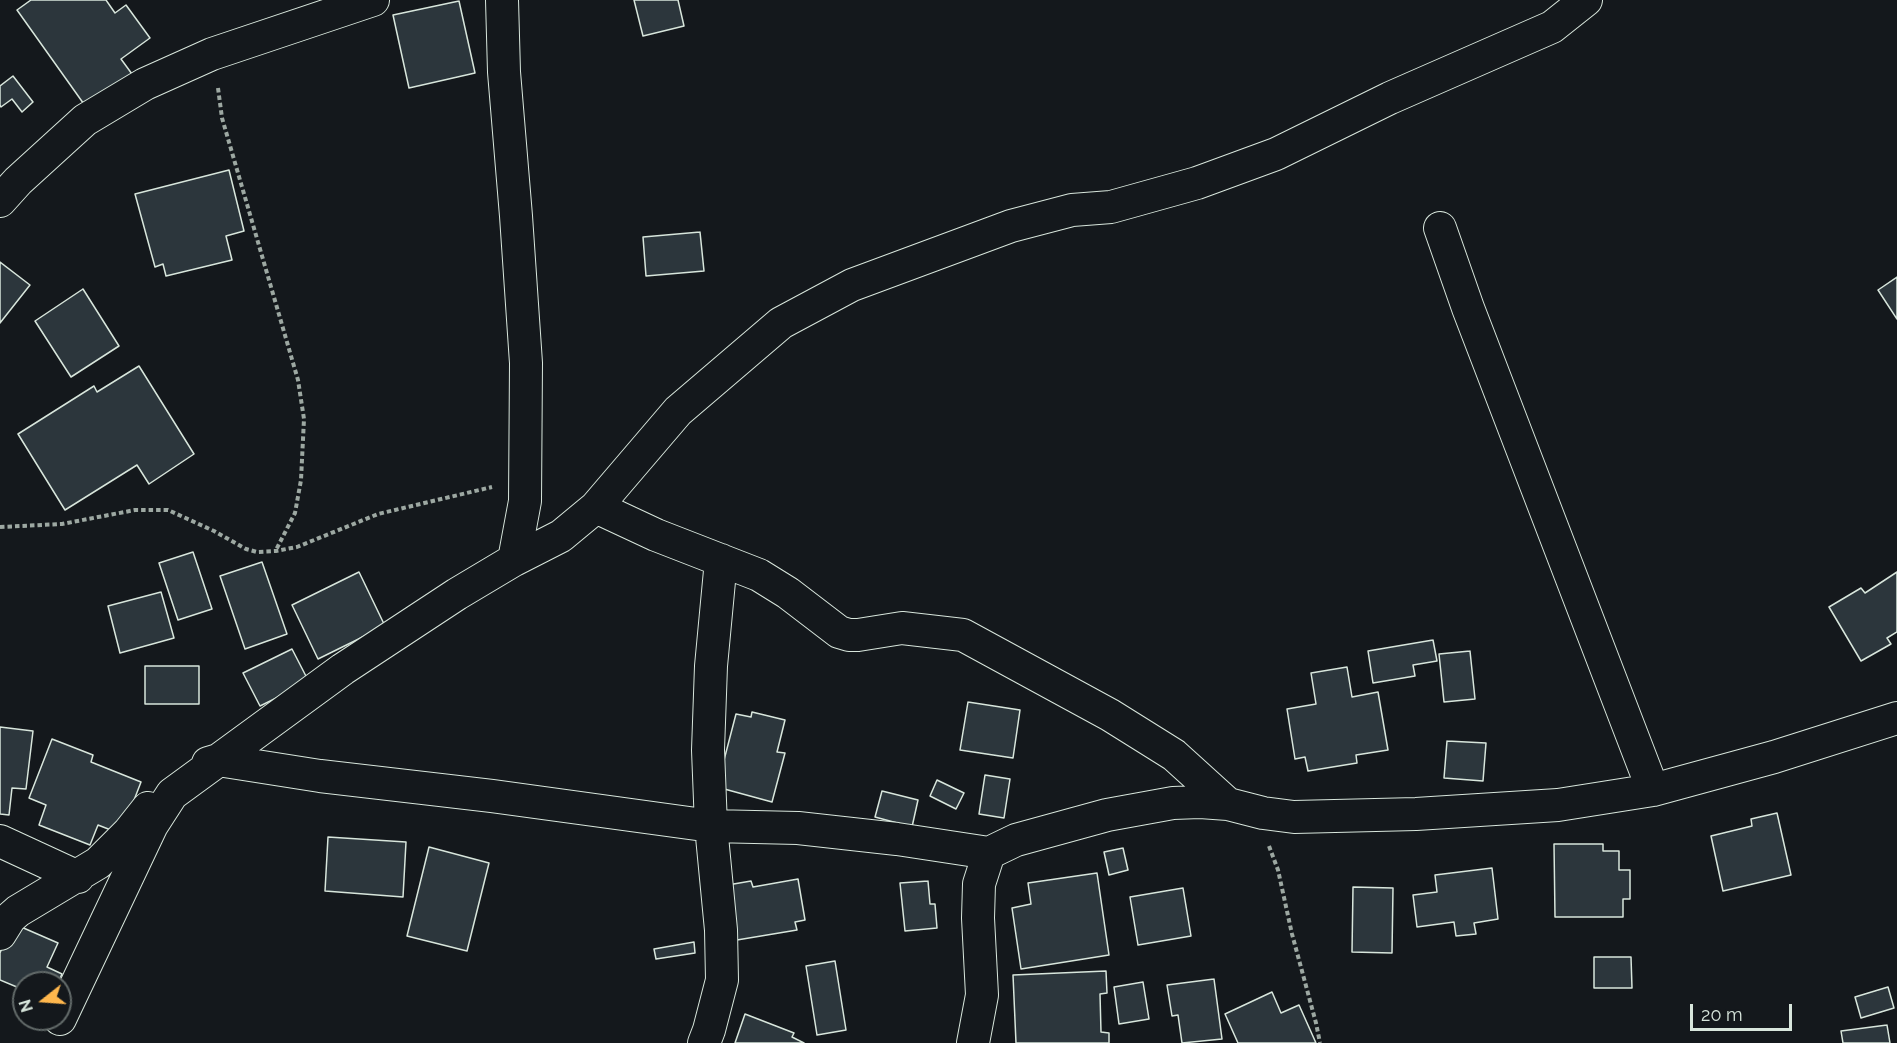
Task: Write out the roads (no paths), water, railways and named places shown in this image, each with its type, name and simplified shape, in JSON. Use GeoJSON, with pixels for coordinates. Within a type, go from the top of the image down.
{"type":"FeatureCollection","features":[{"type":"Feature","properties":{"kind":"street"},"geometry":{"type":"LineString","coordinates":[[0,201],[18,181],[85,120],[145,84],[212,54],[373,0]]}},
{"type":"Feature","properties":{"kind":"street"},"geometry":{"type":"LineString","coordinates":[[502,0],[504,72],[526,363],[525,501],[514,560]]}},
{"type":"Feature","properties":{"kind":"street"},"geometry":{"type":"LineString","coordinates":[[72,994],[152,825],[172,794],[343,669],[514,560],[561,536],[596,507],[678,411],[781,323],[852,285],[1011,226],[1072,210],[1111,207],[1197,183],[1276,154],[1390,98],[1552,27],[1586,0]]}},
{"type":"Feature","properties":{"kind":"street"},"geometry":{"type":"LineString","coordinates":[[1440,228],[1468,308],[1653,790]]}},
{"type":"Feature","properties":{"kind":"street"},"geometry":{"type":"LineString","coordinates":[[596,507],[656,535],[759,575],[788,593],[839,632],[858,635],[902,628],[963,635],[1110,715],[1174,755],[1238,807]]}},
{"type":"Feature","properties":{"kind":"street"},"geometry":{"type":"LineString","coordinates":[[704,1043],[722,980],[721,930],[711,826],[708,750],[711,666],[721,560]]}},
{"type":"Feature","properties":{"kind":"street"},"geometry":{"type":"LineString","coordinates":[[0,934],[10,918],[18,911],[98,863],[129,832],[173,775],[186,768],[218,760],[320,776],[711,826],[798,828],[897,839],[989,853],[1017,840],[1107,815],[1173,803],[1200,802],[1294,816],[1416,814],[1558,805],[1653,790],[1774,757],[1897,718]]}},
{"type":"Feature","properties":{"kind":"street"},"geometry":{"type":"LineString","coordinates":[[0,841],[78,877]]}},
{"type":"Feature","properties":{"kind":"street"},"geometry":{"type":"LineString","coordinates":[[973,1043],[982,995],[978,918],[979,884],[989,853]]}}]}
